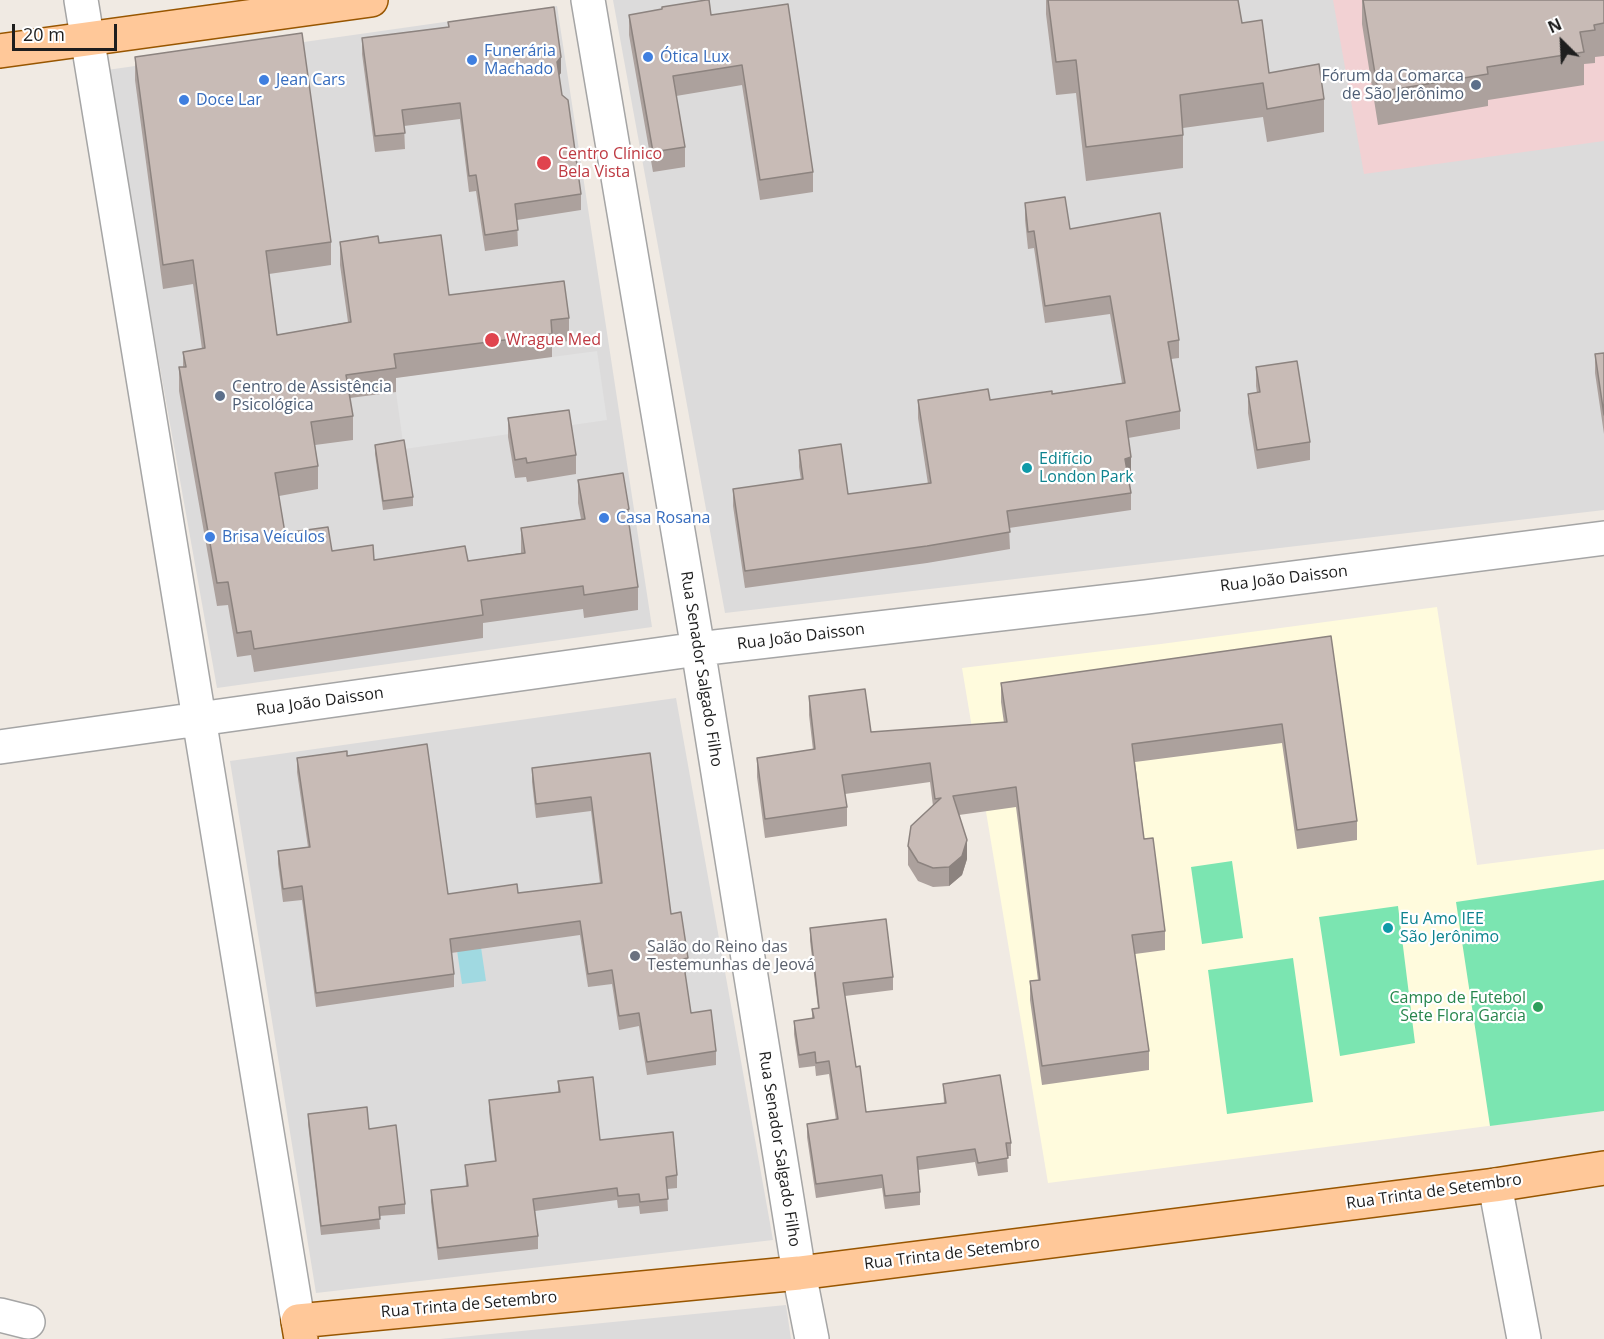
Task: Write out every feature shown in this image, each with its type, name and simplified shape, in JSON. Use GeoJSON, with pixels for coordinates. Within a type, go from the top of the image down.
{"type":"FeatureCollection","features":[{"type":"Feature","properties":{"kind":"main road"},"geometry":{"type":"LineString","coordinates":[[0,51],[371,0]]}},
{"type":"Feature","properties":{"kind":"main road","name":"Rua Trinta de Setembro"},"geometry":{"type":"LineString","coordinates":[[300,1330],[799,1273],[1495,1185],[1604,1168]]}},
{"type":"Feature","properties":{"kind":"street"},"geometry":{"type":"LineString","coordinates":[[81,0],[300,1330]]}},
{"type":"Feature","properties":{"kind":"street","name":"Rua Senador Salgado Filho"},"geometry":{"type":"LineString","coordinates":[[588,0],[698,649],[799,1273],[812,1339]]}},
{"type":"Feature","properties":{"kind":"street","name":"Rua João Daisson"},"geometry":{"type":"LineString","coordinates":[[0,747],[698,649],[1146,597],[1604,538]]}},
{"type":"Feature","properties":{"kind":"street"},"geometry":{"type":"LineString","coordinates":[[1495,1185],[1524,1339]]}},
{"type":"Feature","properties":{"kind":"shaded area"},"geometry":{"type":"Polygon","coordinates":[[[613,0],[1604,0],[1604,510],[725,613],[613,0]]]}},
{"type":"Feature","properties":{"kind":"shaded area","name":"Fórum da Comarca de São Jerônimo"},"geometry":{"type":"Polygon","coordinates":[[[1333,0],[1599,0],[1604,28],[1604,141],[1364,174],[1333,0]]]}},
{"type":"Feature","properties":{"kind":"shaded area"},"geometry":{"type":"Polygon","coordinates":[[[557,6],[652,627],[217,688],[107,70],[557,6]]]}},
{"type":"Feature","properties":{"kind":"shaded area"},"geometry":{"type":"Polygon","coordinates":[[[597,351],[607,420],[404,449],[394,378],[597,351]]]}},
{"type":"Feature","properties":{"kind":"shaded area"},"geometry":{"type":"Polygon","coordinates":[[[1437,607],[1477,865],[1604,849],[1604,1111],[1048,1183],[962,668],[1437,607]]]}},
{"type":"Feature","properties":{"kind":"shaded area"},"geometry":{"type":"Polygon","coordinates":[[[676,698],[773,1240],[316,1293],[230,761],[676,698]]]}},
{"type":"Feature","properties":{"kind":"shaded area"},"geometry":{"type":"Polygon","coordinates":[[[786,1305],[791,1339],[440,1339],[786,1305]]]}},
{"type":"Feature","properties":{"kind":"green space"},"geometry":{"type":"Polygon","coordinates":[[[1232,861],[1243,938],[1202,944],[1191,867],[1232,861]]]}},
{"type":"Feature","properties":{"kind":"green space","name":"Campo de Futebol Sete Flora Garcia"},"geometry":{"type":"Polygon","coordinates":[[[1604,880],[1604,1111],[1490,1126],[1456,902],[1604,880]]]}},
{"type":"Feature","properties":{"kind":"green space"},"geometry":{"type":"Polygon","coordinates":[[[1398,906],[1415,1043],[1340,1056],[1319,917],[1398,906]]]}},
{"type":"Feature","properties":{"kind":"green space"},"geometry":{"type":"Polygon","coordinates":[[[1293,958],[1313,1102],[1227,1114],[1208,970],[1293,958]]]}},
{"type":"Feature","properties":{"kind":"water"},"geometry":{"type":"Polygon","coordinates":[[[479,934],[486,981],[462,984],[455,937],[479,934]]]}},
{"type":"Feature","properties":{"kind":"building"},"geometry":{"type":"Polygon","coordinates":[[[709,0],[711,15],[788,4],[813,172],[760,180],[742,65],[673,76],[685,147],[653,152],[629,15],[709,0]]]}},
{"type":"Feature","properties":{"kind":"building"},"geometry":{"type":"Polygon","coordinates":[[[1048,0],[1238,0],[1242,23],[1262,20],[1269,73],[1319,64],[1324,99],[1267,109],[1263,83],[1180,95],[1183,135],[1086,147],[1076,60],[1056,62],[1048,0]]]}},
{"type":"Feature","properties":{"kind":"building"},"geometry":{"type":"Polygon","coordinates":[[[1363,0],[1604,0],[1604,23],[1594,25],[1595,30],[1580,32],[1584,52],[1487,67],[1488,74],[1378,92],[1363,0]]]}},
{"type":"Feature","properties":{"kind":"building"},"geometry":{"type":"Polygon","coordinates":[[[554,7],[561,57],[557,62],[562,95],[568,100],[581,194],[515,204],[518,230],[485,235],[476,175],[469,176],[460,103],[402,110],[405,133],[375,136],[362,38],[449,27],[448,22],[554,7]]]}},
{"type":"Feature","properties":{"kind":"building"},"geometry":{"type":"Polygon","coordinates":[[[302,33],[331,242],[266,251],[277,335],[351,322],[340,242],[378,236],[379,243],[441,235],[449,295],[564,281],[569,318],[551,320],[552,334],[394,354],[396,368],[346,375],[353,416],[311,422],[318,466],[275,473],[285,533],[328,527],[332,551],[373,545],[374,560],[465,546],[468,561],[525,553],[521,528],[585,519],[578,480],[623,473],[638,587],[584,595],[583,586],[481,600],[483,615],[254,649],[251,631],[237,633],[228,582],[217,583],[179,367],[186,367],[183,352],[205,348],[193,260],[163,265],[135,57],[302,33]]]}},
{"type":"Feature","properties":{"kind":"building"},"geometry":{"type":"Polygon","coordinates":[[[1065,197],[1070,229],[1160,213],[1179,340],[1168,342],[1180,411],[1126,421],[1131,457],[1125,459],[1131,493],[1007,511],[1010,532],[745,571],[733,489],[803,479],[799,450],[841,444],[848,494],[931,483],[918,400],[988,389],[990,400],[1125,383],[1110,296],[1045,306],[1034,231],[1028,232],[1025,203],[1065,197]]]}},
{"type":"Feature","properties":{"kind":"building"},"geometry":{"type":"Polygon","coordinates":[[[1604,353],[1604,415],[1595,354],[1604,353]]]}},
{"type":"Feature","properties":{"kind":"building"},"geometry":{"type":"Polygon","coordinates":[[[1297,361],[1310,442],[1257,450],[1248,394],[1260,392],[1256,367],[1297,361]]]}},
{"type":"Feature","properties":{"kind":"building"},"geometry":{"type":"Polygon","coordinates":[[[569,410],[576,455],[527,463],[526,458],[515,460],[508,418],[569,410]]]}},
{"type":"Feature","properties":{"kind":"building"},"geometry":{"type":"Polygon","coordinates":[[[404,440],[413,497],[383,501],[375,445],[404,440]]]}},
{"type":"Feature","properties":{"kind":"building"},"geometry":{"type":"Polygon","coordinates":[[[1331,636],[1357,821],[1297,830],[1282,724],[1132,744],[1144,839],[1153,838],[1165,931],[1132,935],[1149,1051],[1042,1066],[1030,981],[1040,980],[1016,787],[953,796],[967,840],[962,856],[949,867],[933,868],[918,862],[908,846],[911,826],[941,798],[935,799],[930,763],[842,775],[847,807],[765,819],[757,758],[815,749],[809,696],[865,689],[871,732],[1007,722],[1001,683],[1331,636]]]}},
{"type":"Feature","properties":{"kind":"building"},"geometry":{"type":"Polygon","coordinates":[[[427,744],[448,894],[517,884],[518,893],[602,883],[591,797],[536,804],[532,768],[650,753],[671,914],[681,912],[688,958],[683,959],[691,1013],[711,1010],[716,1051],[647,1062],[639,1013],[619,1016],[612,970],[588,974],[580,921],[450,939],[454,974],[316,993],[302,886],[283,889],[278,851],[310,847],[297,758],[347,751],[347,756],[427,744]]]}},
{"type":"Feature","properties":{"kind":"building"},"geometry":{"type":"Polygon","coordinates":[[[886,919],[893,977],[843,983],[856,1067],[860,1066],[866,1112],[946,1103],[943,1084],[1000,1075],[1011,1143],[1006,1143],[1008,1158],[978,1163],[975,1149],[917,1157],[920,1192],[885,1196],[882,1175],[816,1184],[807,1124],[838,1119],[829,1061],[816,1063],[815,1052],[799,1055],[794,1021],[814,1018],[812,1009],[819,1008],[810,928],[886,919]]]}},
{"type":"Feature","properties":{"kind":"building"},"geometry":{"type":"Polygon","coordinates":[[[593,1077],[600,1140],[673,1132],[677,1175],[666,1177],[668,1199],[640,1202],[639,1194],[618,1196],[617,1188],[533,1199],[538,1236],[438,1248],[431,1190],[468,1186],[465,1165],[496,1161],[489,1100],[560,1092],[558,1081],[593,1077]]]}},
{"type":"Feature","properties":{"kind":"building"},"geometry":{"type":"Polygon","coordinates":[[[367,1107],[369,1129],[396,1125],[405,1204],[379,1207],[380,1219],[321,1226],[308,1114],[367,1107]]]}},
{"type":"Feature","properties":{"kind":"place","name":"Ótica Lux"},"geometry":{"type":"Point","coordinates":[648,57]}},
{"type":"Feature","properties":{"kind":"place","name":"Funerária Machado"},"geometry":{"type":"Point","coordinates":[472,60]}},
{"type":"Feature","properties":{"kind":"place","name":"Jean Cars"},"geometry":{"type":"Point","coordinates":[264,80]}},
{"type":"Feature","properties":{"kind":"place","name":"Fórum da Comarca de São Jerônimo"},"geometry":{"type":"Point","coordinates":[1476,85]}},
{"type":"Feature","properties":{"kind":"place","name":"Doce Lar"},"geometry":{"type":"Point","coordinates":[184,100]}},
{"type":"Feature","properties":{"kind":"place","name":"Centro Clínico Bela Vista"},"geometry":{"type":"Point","coordinates":[544,163]}},
{"type":"Feature","properties":{"kind":"place","name":"Wrague Med"},"geometry":{"type":"Point","coordinates":[492,340]}},
{"type":"Feature","properties":{"kind":"place","name":"Centro de Assistência Psicológica"},"geometry":{"type":"Point","coordinates":[220,396]}},
{"type":"Feature","properties":{"kind":"place","name":"Edifício London Park"},"geometry":{"type":"Point","coordinates":[1027,468]}},
{"type":"Feature","properties":{"kind":"place","name":"Casa Rosana"},"geometry":{"type":"Point","coordinates":[604,518]}},
{"type":"Feature","properties":{"kind":"place","name":"Brisa Veículos"},"geometry":{"type":"Point","coordinates":[210,537]}},
{"type":"Feature","properties":{"kind":"place","name":"Eu Amo IEE São Jerônimo"},"geometry":{"type":"Point","coordinates":[1388,928]}},
{"type":"Feature","properties":{"kind":"place","name":"Salão do Reino das Testemunhas de Jeová"},"geometry":{"type":"Point","coordinates":[635,956]}},
{"type":"Feature","properties":{"kind":"place","name":"Campo de Futebol Sete Flora Garcia"},"geometry":{"type":"Point","coordinates":[1538,1007]}}]}
